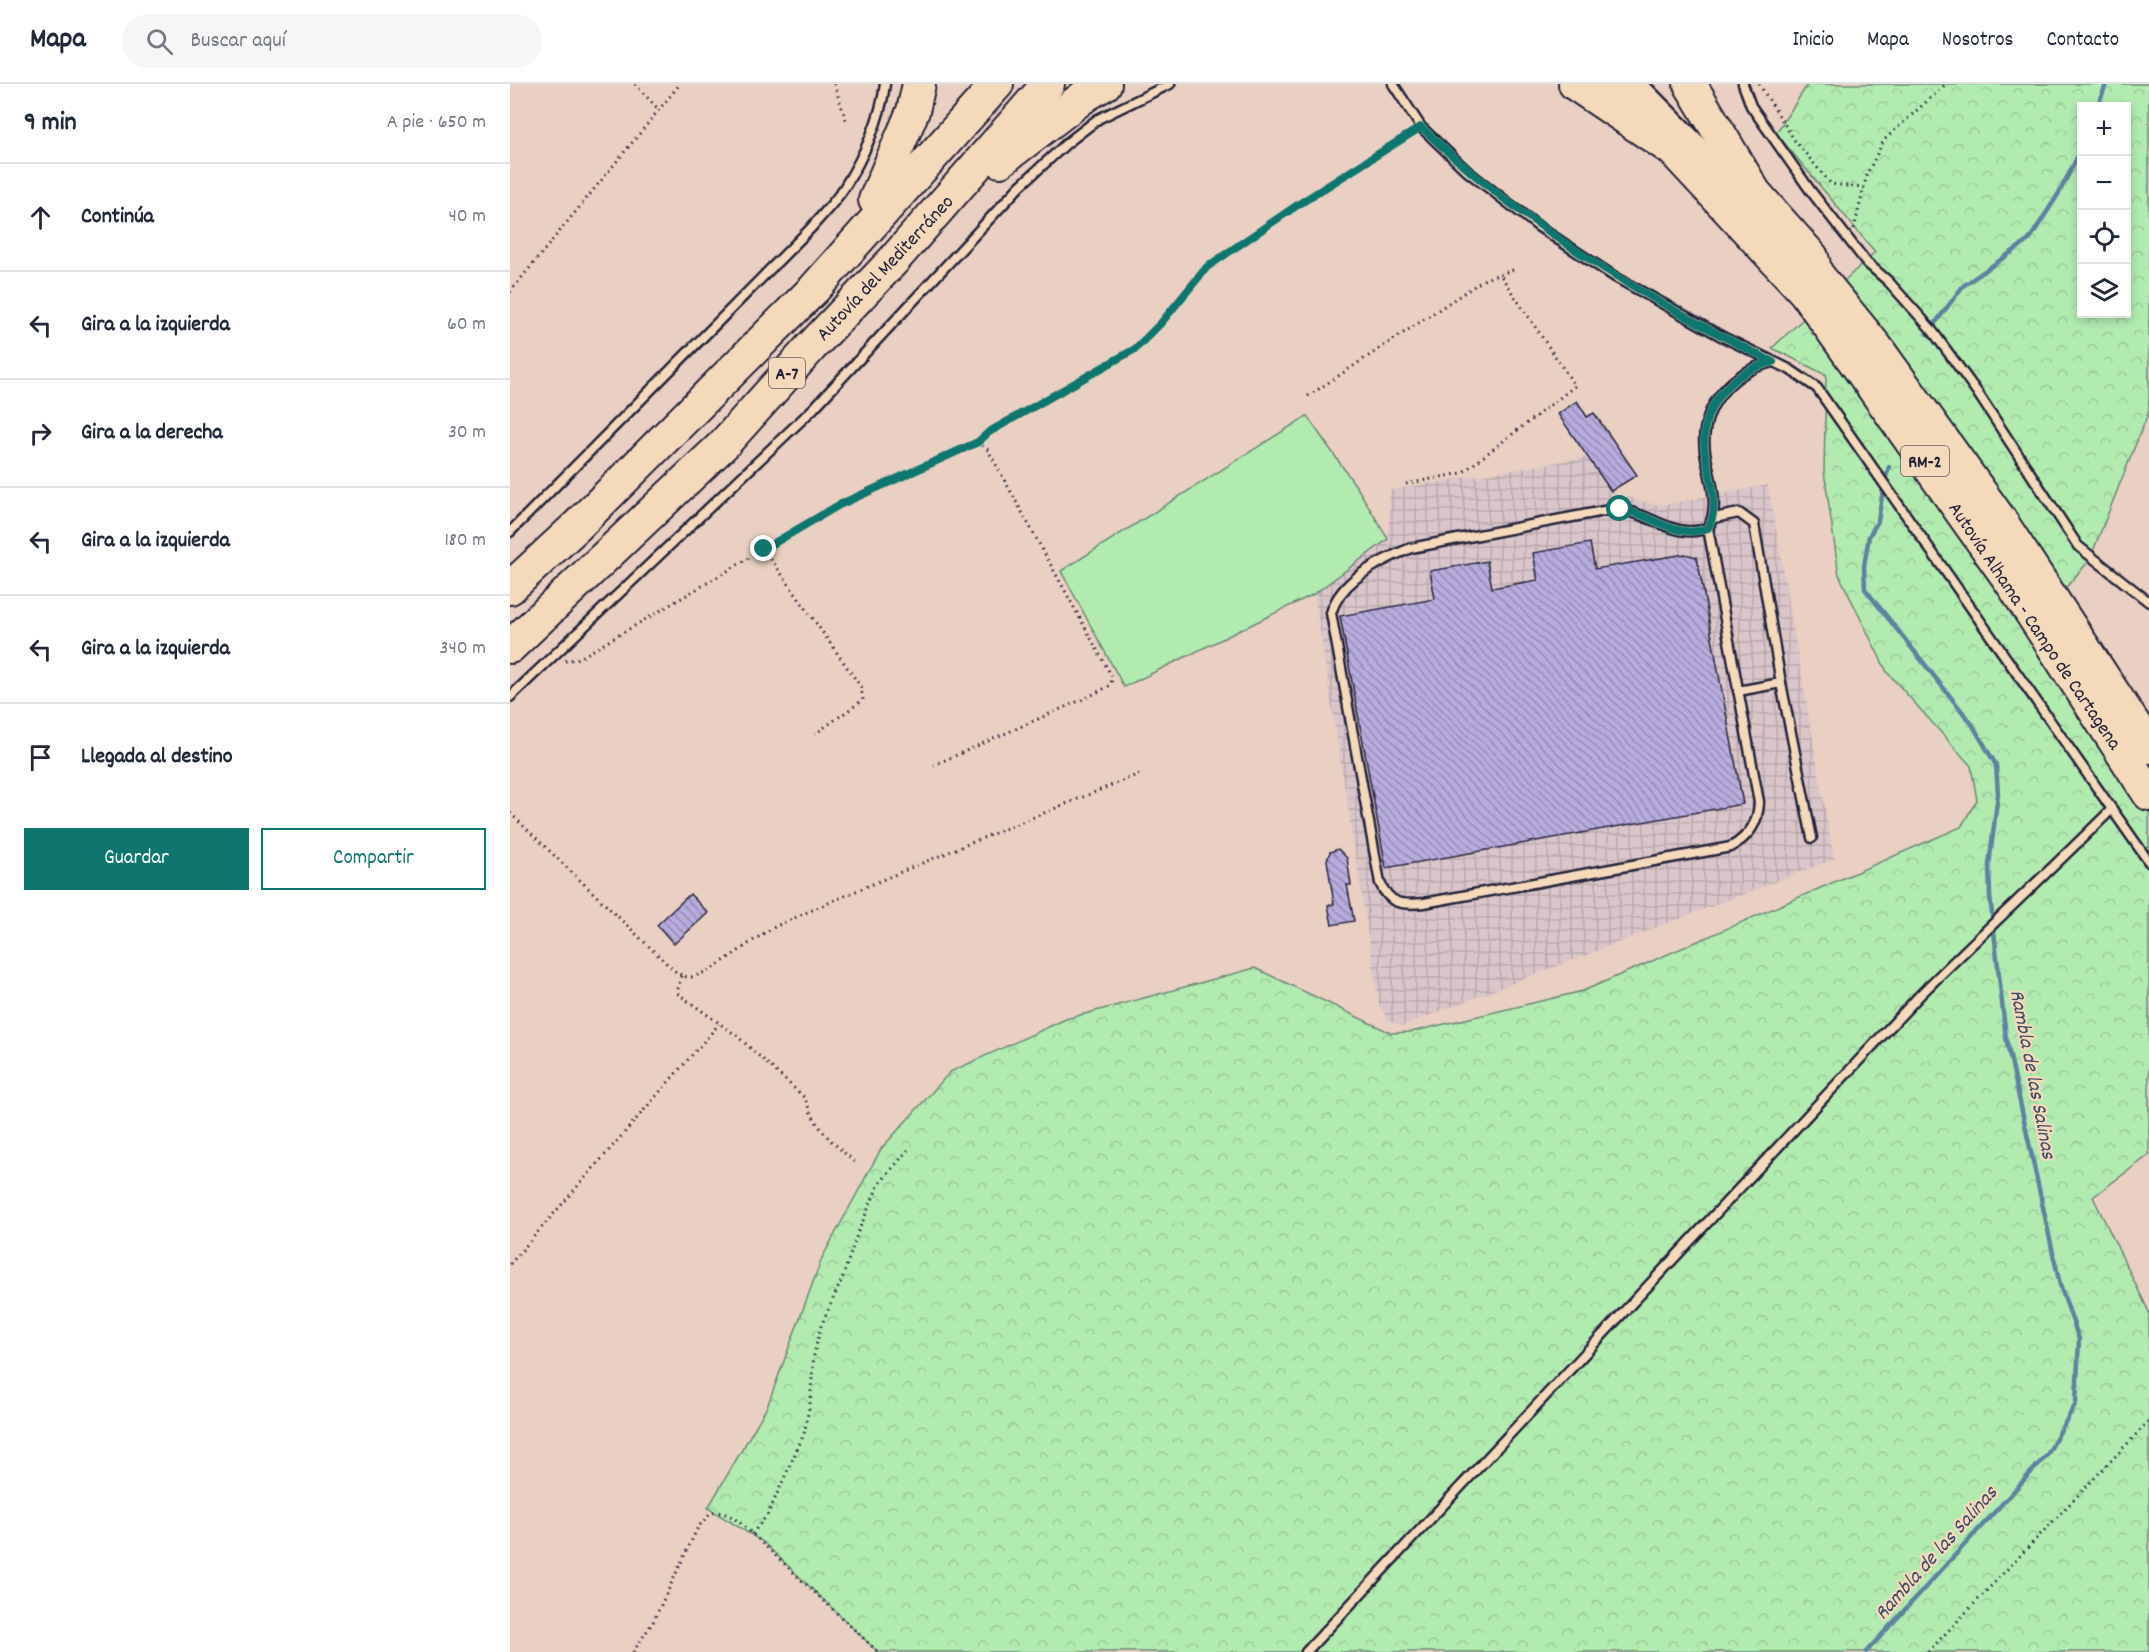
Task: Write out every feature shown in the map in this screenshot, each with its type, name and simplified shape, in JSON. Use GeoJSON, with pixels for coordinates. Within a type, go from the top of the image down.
{"type":"FeatureCollection","features":[{"type":"Feature","properties":{"kind":"highway"},"geometry":{"type":"LineString","coordinates":[[875,200],[913,111],[918,84]]}},
{"type":"Feature","properties":{"kind":"highway"},"geometry":{"type":"LineString","coordinates":[[711,390],[718,372],[875,200],[976,84]]}},
{"type":"Feature","properties":{"kind":"highway","name":"Autovía del Mediterráneo"},"geometry":{"type":"LineString","coordinates":[[510,588],[578,525],[711,390],[814,290],[997,84]]}},
{"type":"Feature","properties":{"kind":"highway","name":"Autovía del Mediterráneo"},"geometry":{"type":"LineString","coordinates":[[510,647],[723,445],[811,347],[892,262],[1048,84]]}},
{"type":"Feature","properties":{"kind":"highway"},"geometry":{"type":"LineString","coordinates":[[723,445],[770,408],[1000,161],[1062,84]]}},
{"type":"Feature","properties":{"kind":"highway"},"geometry":{"type":"LineString","coordinates":[[1000,161],[1086,95],[1106,84]]}},
{"type":"Feature","properties":{"kind":"highway","name":"Autovía Alhama - Campo de Cartagena"},"geometry":{"type":"LineString","coordinates":[[1575,84],[1673,150],[1805,292],[2011,582],[2149,794]]}},
{"type":"Feature","properties":{"kind":"highway","name":"RM-2"},"geometry":{"type":"LineString","coordinates":[[1606,84],[1673,150]]}},
{"type":"Feature","properties":{"kind":"highway","name":"RM-2"},"geometry":{"type":"LineString","coordinates":[[1630,84],[1816,273]]}},
{"type":"Feature","properties":{"kind":"highway","name":"Autovía Alhama - Campo de Cartagena"},"geometry":{"type":"LineString","coordinates":[[1690,84],[1755,193],[1812,257],[1816,273],[1877,348],[2000,518],[2149,747]]}},
{"type":"Feature","properties":{"kind":"lane"},"geometry":{"type":"LineString","coordinates":[[510,532],[811,228],[844,188],[868,141],[883,101],[885,84]]}},
{"type":"Feature","properties":{"kind":"lane"},"geometry":{"type":"LineString","coordinates":[[510,697],[813,409],[1020,186],[1067,142],[1098,119],[1170,84]]}},
{"type":"Feature","properties":{"kind":"lane"},"geometry":{"type":"LineString","coordinates":[[1393,84],[1421,127],[1467,171],[1539,227],[1615,277],[1817,388],[2149,862]]}},
{"type":"Feature","properties":{"kind":"lane"},"geometry":{"type":"LineString","coordinates":[[1743,84],[1752,106],[1810,190],[1850,242],[1931,329],[1977,392],[2078,546],[2149,602]]}},
{"type":"Feature","properties":{"kind":"lane"},"geometry":{"type":"LineString","coordinates":[[1708,528],[1687,533],[1677,531],[1636,511],[1609,510],[1434,543],[1387,557],[1342,591],[1331,613],[1380,883],[1386,896],[1399,903],[1424,903],[1731,848],[1744,840],[1754,826],[1759,802],[1708,528],[1714,518],[1714,501],[1705,449],[1707,423],[1716,399],[1733,379],[1757,366],[1773,362]]}},
{"type":"Feature","properties":{"kind":"lane"},"geometry":{"type":"LineString","coordinates":[[1714,518],[1739,513],[1754,524],[1781,683],[1812,838]]}},
{"type":"Feature","properties":{"kind":"lane"},"geometry":{"type":"LineString","coordinates":[[1738,691],[1781,683]]}},
{"type":"Feature","properties":{"kind":"lane"},"geometry":{"type":"LineString","coordinates":[[1306,1652],[1920,995],[2112,809]]}},
{"type":"Feature","properties":{"kind":"path"},"geometry":{"type":"LineString","coordinates":[[635,84],[659,110]]}},
{"type":"Feature","properties":{"kind":"path"},"geometry":{"type":"LineString","coordinates":[[510,292],[681,84]]}},
{"type":"Feature","properties":{"kind":"path"},"geometry":{"type":"LineString","coordinates":[[834,84],[846,120]]}},
{"type":"Feature","properties":{"kind":"path"},"geometry":{"type":"LineString","coordinates":[[1759,84],[1795,141],[1831,184],[1864,188]]}},
{"type":"Feature","properties":{"kind":"path"},"geometry":{"type":"LineString","coordinates":[[1850,242],[1867,174],[1884,140],[1946,84]]}},
{"type":"Feature","properties":{"kind":"path"},"geometry":{"type":"LineString","coordinates":[[543,666],[580,658],[839,505],[978,442],[989,432],[1135,349],[1161,323],[1207,267],[1296,206],[1421,127]]}},
{"type":"Feature","properties":{"kind":"path"},"geometry":{"type":"LineString","coordinates":[[1308,396],[1485,279],[1515,269]]}},
{"type":"Feature","properties":{"kind":"path"},"geometry":{"type":"LineString","coordinates":[[1407,484],[1462,473],[1575,386],[1499,273]]}},
{"type":"Feature","properties":{"kind":"path"},"geometry":{"type":"LineString","coordinates":[[934,765],[1111,685],[1112,677],[988,450],[978,442]]}},
{"type":"Feature","properties":{"kind":"path"},"geometry":{"type":"LineString","coordinates":[[764,549],[861,687],[863,700],[815,734]]}},
{"type":"Feature","properties":{"kind":"path"},"geometry":{"type":"LineString","coordinates":[[510,813],[681,976],[693,977],[710,969],[762,933],[866,886],[1139,774]]}},
{"type":"Feature","properties":{"kind":"path"},"geometry":{"type":"LineString","coordinates":[[681,976],[676,993],[737,1035],[805,1098],[810,1112],[831,1144],[856,1163]]}},
{"type":"Feature","properties":{"kind":"path"},"geometry":{"type":"LineString","coordinates":[[510,1264],[719,1024]]}},
{"type":"Feature","properties":{"kind":"path"},"geometry":{"type":"LineString","coordinates":[[752,1534],[768,1514],[804,1434],[810,1403],[814,1354],[821,1326],[842,1279],[858,1232],[879,1184],[908,1150]]}},
{"type":"Feature","properties":{"kind":"path"},"geometry":{"type":"LineString","coordinates":[[1928,1652],[2149,1421]]}},
{"type":"Feature","properties":{"kind":"path"},"geometry":{"type":"LineString","coordinates":[[633,1652],[653,1622],[704,1518],[711,1513],[730,1515],[878,1652]]}},
{"type":"Feature","properties":{"kind":"shaded area"},"geometry":{"type":"Polygon","coordinates":[[[1588,457],[1613,493],[1648,503],[1663,505],[1768,485],[1834,859],[1402,1026],[1388,1021],[1379,1003],[1314,594],[1388,539],[1390,490],[1588,457]]]}},
{"type":"Feature","properties":{"kind":"green space"},"geometry":{"type":"Polygon","coordinates":[[[1808,84],[2149,84],[2149,411],[2089,561],[2035,623],[2149,797],[2149,1155],[2093,1197],[2149,1312],[2149,1652],[878,1652],[763,1542],[708,1508],[767,1407],[822,1258],[881,1149],[950,1072],[1066,1019],[1255,968],[1391,1033],[1411,1032],[1583,991],[1961,827],[1977,800],[1971,766],[1887,672],[1839,575],[1824,471],[1826,375],[1772,348],[1875,252],[1776,133],[1808,84]]]}},
{"type":"Feature","properties":{"kind":"green space"},"geometry":{"type":"Polygon","coordinates":[[[1307,416],[1358,489],[1388,539],[1314,594],[1124,687],[1061,571],[1307,416]]]}},
{"type":"Feature","properties":{"kind":"building"},"geometry":{"type":"Polygon","coordinates":[[[1577,401],[1587,417],[1594,413],[1637,475],[1611,491],[1558,414],[1577,401]]]}},
{"type":"Feature","properties":{"kind":"building"},"geometry":{"type":"Polygon","coordinates":[[[1590,543],[1595,569],[1685,554],[1697,557],[1743,804],[1386,868],[1340,616],[1435,599],[1430,571],[1487,561],[1492,588],[1538,580],[1533,553],[1590,543]]]}},
{"type":"Feature","properties":{"kind":"building"},"geometry":{"type":"Polygon","coordinates":[[[1338,849],[1347,858],[1351,885],[1347,885],[1354,921],[1332,925],[1328,905],[1334,904],[1327,860],[1330,852],[1338,849]]]}},
{"type":"Feature","properties":{"kind":"building"},"geometry":{"type":"Polygon","coordinates":[[[690,894],[708,913],[674,944],[657,925],[690,894]]]}},
{"type":"Feature","properties":{"kind":"waterway","name":"Rambla de las Salinas"},"geometry":{"type":"LineString","coordinates":[[2099,102],[2106,84]]}},
{"type":"Feature","properties":{"kind":"waterway","name":"Rambla de las Salinas"},"geometry":{"type":"LineString","coordinates":[[1927,334],[1963,286],[2029,240],[2059,193],[2078,156]]}},
{"type":"Feature","properties":{"kind":"waterway","name":"Rambla de las Salinas"},"geometry":{"type":"LineString","coordinates":[[1866,1652],[2047,1455],[2076,1403],[2079,1339],[2060,1285],[2006,1038],[1990,896],[1989,865],[1998,794],[1996,765],[1972,724],[1865,589],[1864,566],[1869,536],[1878,521],[1889,467]]}},
{"type":"Feature","properties":{"kind":"route"},"geometry":{"type":"LineString","coordinates":[[764,549],[839,505],[969,444],[978,442],[989,432],[1135,349],[1161,323],[1207,267],[1296,206],[1421,127],[1467,171],[1539,227],[1615,277],[1773,362],[1757,366],[1733,379],[1716,399],[1707,423],[1705,449],[1714,501],[1714,518],[1708,528],[1698,532],[1677,531],[1636,511],[1620,509]]}}]}
